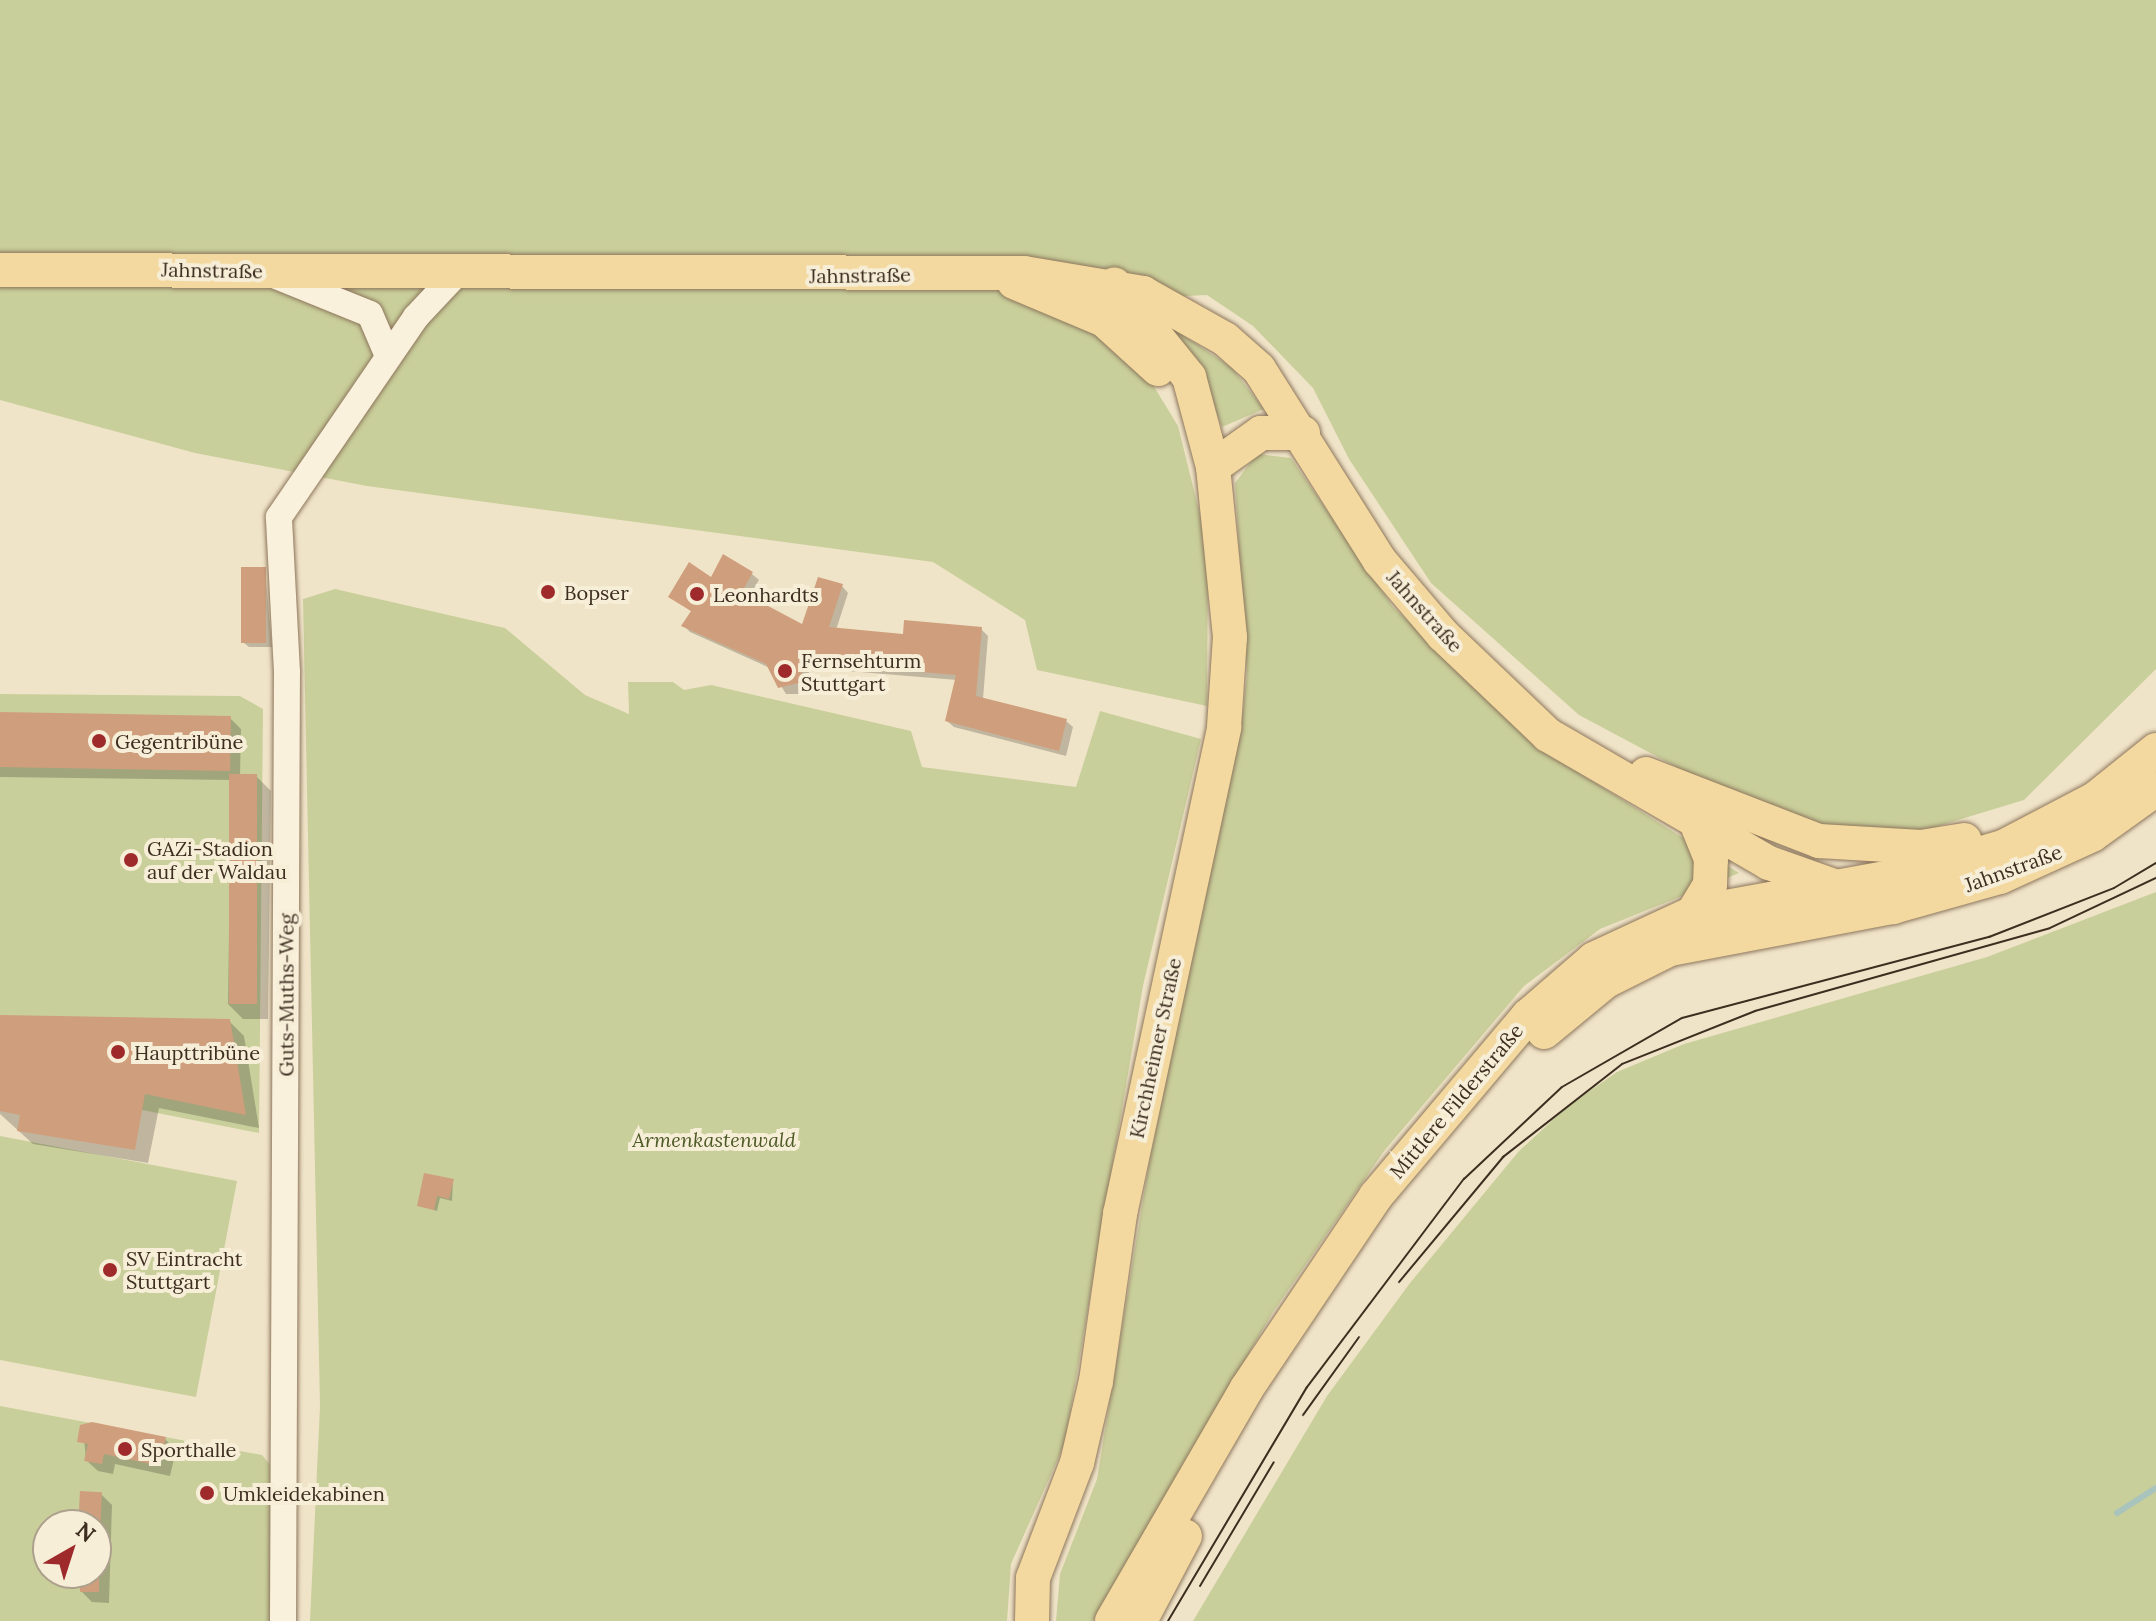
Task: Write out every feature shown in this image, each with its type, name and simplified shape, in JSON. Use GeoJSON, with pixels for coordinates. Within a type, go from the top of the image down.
{"type":"FeatureCollection","features":[{"type":"Feature","properties":{"kind":"main road","name":"Jahnstraße"},"geometry":{"type":"LineString","coordinates":[[0,270],[994,273],[1114,284],[1174,306],[1225,339],[1259,369],[1413,602],[1525,708],[1548,735],[1698,827],[1820,887],[1893,907],[2050,856],[2156,789]]}},
{"type":"Feature","properties":{"kind":"main road","name":"Kirchheimer Straße"},"geometry":{"type":"LineString","coordinates":[[994,273],[1104,320],[1194,407]]}},
{"type":"Feature","properties":{"kind":"main road","name":"Kirchheimer Straße"},"geometry":{"type":"LineString","coordinates":[[1032,1621],[1033,1578],[1077,1463],[1096,1381],[1120,1214],[1224,727],[1230,637],[1213,467],[1194,407],[1189,377],[1114,284]]}},
{"type":"Feature","properties":{"kind":"main road"},"geometry":{"type":"LineString","coordinates":[[1213,467],[1261,433],[1303,433]]}},
{"type":"Feature","properties":{"kind":"main road","name":"Jahnstraße"},"geometry":{"type":"LineString","coordinates":[[1525,708],[1670,787],[1783,833],[1869,846],[1970,839],[2003,847],[2095,799],[2156,750]]}},
{"type":"Feature","properties":{"kind":"main road"},"geometry":{"type":"LineString","coordinates":[[1693,913],[1710,885],[1711,859],[1698,827]]}},
{"type":"Feature","properties":{"kind":"main road","name":"Mittlere Filderstraße"},"geometry":{"type":"LineString","coordinates":[[1112,1621],[1302,1304],[1376,1196],[1474,1075],[1594,959],[1693,913],[1820,887],[1914,873],[2003,847]]}},
{"type":"Feature","properties":{"kind":"main road","name":"Mittlere Filderstraße"},"geometry":{"type":"LineString","coordinates":[[1140,1621],[1211,1489],[1319,1318],[1445,1145],[1544,1033],[1606,981],[1670,949],[1893,907]]}},
{"type":"Feature","properties":{"kind":"street"},"geometry":{"type":"LineString","coordinates":[[261,271],[370,314],[388,356]]}},
{"type":"Feature","properties":{"kind":"street","name":"Guts-Muths-Weg"},"geometry":{"type":"LineString","coordinates":[[283,1621],[287,672],[279,517],[388,356],[459,271]]}},
{"type":"Feature","properties":{"kind":"green space"},"geometry":{"type":"Polygon","coordinates":[[[0,0],[2156,0],[2156,669],[2024,800],[1925,830],[1791,828],[1579,715],[1431,583],[1349,459],[1313,388],[1253,326],[1207,295],[1121,299],[1139,362],[1178,426],[1208,547],[1207,706],[1037,670],[1025,620],[933,562],[367,486],[195,453],[0,400],[0,0]]]}},
{"type":"Feature","properties":{"kind":"green space"},"geometry":{"type":"Polygon","coordinates":[[[1154,316],[1231,367],[1264,409],[1222,427],[1210,396],[1154,316]]]}},
{"type":"Feature","properties":{"kind":"green space"},"geometry":{"type":"Polygon","coordinates":[[[1257,454],[1291,458],[1393,607],[1546,752],[1739,873],[1600,929],[1524,986],[1384,1151],[1273,1312],[1093,1621],[1056,1621],[1060,1574],[1097,1479],[1150,1158],[1243,711],[1247,675],[1235,483],[1257,454]]]}},
{"type":"Feature","properties":{"kind":"green space","name":"Armenkastenwald"},"geometry":{"type":"Polygon","coordinates":[[[335,589],[505,628],[585,695],[629,714],[628,682],[673,682],[684,690],[711,685],[911,731],[922,767],[1076,787],[1100,711],[1201,739],[1143,986],[1065,1443],[1011,1564],[1007,1621],[310,1621],[320,1406],[303,599],[335,589]]]}},
{"type":"Feature","properties":{"kind":"green space","name":"GAZi-Stadion auf der Waldau"},"geometry":{"type":"Polygon","coordinates":[[[0,694],[240,696],[263,709],[259,1133],[46,1091],[0,1090],[0,694]]]}},
{"type":"Feature","properties":{"kind":"green space"},"geometry":{"type":"Polygon","coordinates":[[[2156,892],[2156,1621],[1193,1621],[1327,1396],[1410,1283],[1519,1151],[1568,1106],[1617,1072],[1684,1044],[1987,957],[2156,892]]]}},
{"type":"Feature","properties":{"kind":"green space","name":"SV Eintracht Stuttgart"},"geometry":{"type":"Polygon","coordinates":[[[0,1136],[237,1181],[196,1397],[0,1360],[0,1136]]]}},
{"type":"Feature","properties":{"kind":"green space"},"geometry":{"type":"Polygon","coordinates":[[[0,1406],[262,1455],[271,1466],[271,1621],[0,1621],[0,1406]]]}},
{"type":"Feature","properties":{"kind":"building"},"geometry":{"type":"Polygon","coordinates":[[[723,554],[753,572],[742,592],[802,624],[818,577],[843,584],[829,627],[903,634],[904,620],[982,627],[976,696],[1067,719],[1059,751],[945,721],[956,675],[804,662],[799,683],[778,688],[766,664],[681,626],[691,611],[668,597],[689,562],[711,577],[723,554]]]}},
{"type":"Feature","properties":{"kind":"building"},"geometry":{"type":"Polygon","coordinates":[[[241,567],[266,567],[266,643],[241,643],[241,567]]]}},
{"type":"Feature","properties":{"kind":"building"},"geometry":{"type":"Polygon","coordinates":[[[0,712],[231,716],[230,771],[0,767],[0,712]]]}},
{"type":"Feature","properties":{"kind":"building"},"geometry":{"type":"Polygon","coordinates":[[[229,774],[257,774],[257,1004],[229,1004],[229,774]]]}},
{"type":"Feature","properties":{"kind":"building","name":"Haupttribüne"},"geometry":{"type":"Polygon","coordinates":[[[0,1015],[230,1019],[246,1115],[145,1094],[135,1150],[17,1131],[20,1115],[0,1111],[0,1015]]]}},
{"type":"Feature","properties":{"kind":"building"},"geometry":{"type":"Polygon","coordinates":[[[424,1173],[454,1179],[449,1199],[437,1196],[434,1210],[417,1206],[424,1173]]]}},
{"type":"Feature","properties":{"kind":"building","name":"Sporthalle"},"geometry":{"type":"Polygon","coordinates":[[[92,1422],[166,1437],[160,1466],[104,1454],[102,1464],[84,1461],[88,1444],[77,1442],[80,1425],[92,1422]]]}},
{"type":"Feature","properties":{"kind":"building"},"geometry":{"type":"Polygon","coordinates":[[[80,1491],[102,1492],[101,1509],[79,1509],[80,1491]]]}},
{"type":"Feature","properties":{"kind":"building"},"geometry":{"type":"Polygon","coordinates":[[[80,1589],[99,1589],[99,1592],[80,1592],[80,1589]]]}},
{"type":"Feature","properties":{"kind":"waterway"},"geometry":{"type":"LineString","coordinates":[[2117,1513],[2156,1488]]}},
{"type":"Feature","properties":{"kind":"tram line"},"geometry":{"type":"LineString","coordinates":[[1168,1621],[1307,1387],[1464,1179],[1562,1087],[1682,1018],[1989,937],[2114,888],[2156,863]]}},
{"type":"Feature","properties":{"kind":"tram line"},"geometry":{"type":"LineString","coordinates":[[1399,1282],[1503,1157],[1622,1064],[1755,1011],[2050,928],[2156,878]]}},
{"type":"Feature","properties":{"kind":"tram line"},"geometry":{"type":"LineString","coordinates":[[1303,1415],[1359,1337]]}},
{"type":"Feature","properties":{"kind":"tram line"},"geometry":{"type":"LineString","coordinates":[[1200,1586],[1274,1462]]}},
{"type":"Feature","properties":{"kind":"place","name":"Bopser"},"geometry":{"type":"Point","coordinates":[548,592]}},
{"type":"Feature","properties":{"kind":"place","name":"Leonhardts"},"geometry":{"type":"Point","coordinates":[697,594]}},
{"type":"Feature","properties":{"kind":"place","name":"Fernsehturm Stuttgart"},"geometry":{"type":"Point","coordinates":[785,671]}},
{"type":"Feature","properties":{"kind":"place","name":"Gegentribüne"},"geometry":{"type":"Point","coordinates":[99,741]}},
{"type":"Feature","properties":{"kind":"place","name":"GAZi-Stadion auf der Waldau"},"geometry":{"type":"Point","coordinates":[131,860]}},
{"type":"Feature","properties":{"kind":"place","name":"Haupttribüne"},"geometry":{"type":"Point","coordinates":[118,1052]}},
{"type":"Feature","properties":{"kind":"place","name":"SV Eintracht Stuttgart"},"geometry":{"type":"Point","coordinates":[110,1270]}},
{"type":"Feature","properties":{"kind":"place","name":"Sporthalle"},"geometry":{"type":"Point","coordinates":[125,1449]}},
{"type":"Feature","properties":{"kind":"place","name":"Umkleidekabinen"},"geometry":{"type":"Point","coordinates":[207,1493]}}]}
